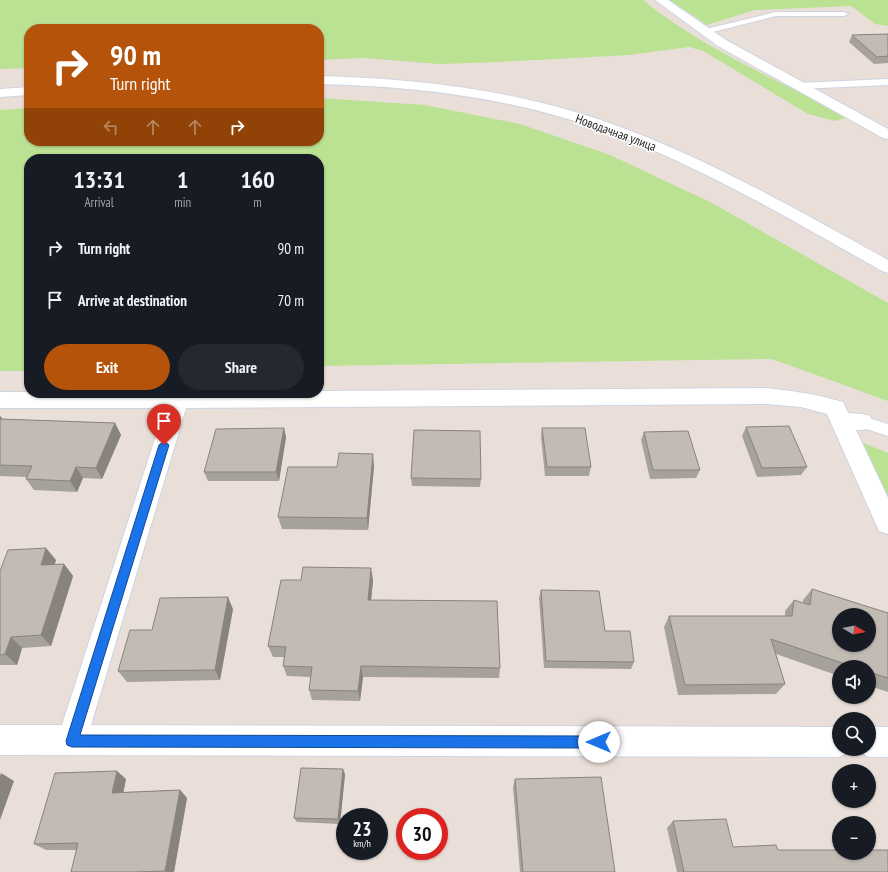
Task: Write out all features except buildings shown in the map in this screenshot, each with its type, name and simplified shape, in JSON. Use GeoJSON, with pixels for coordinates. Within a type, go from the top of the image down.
{"type":"FeatureCollection","features":[{"type":"Feature","properties":{"kind":"street"},"geometry":{"type":"LineString","coordinates":[[661,0],[705,32],[798,86],[888,135]]}},
{"type":"Feature","properties":{"kind":"street","name":"Новодачная улица"},"geometry":{"type":"LineString","coordinates":[[324,80],[399,83],[462,91],[533,105],[600,125],[699,166],[772,203],[888,267]]}},
{"type":"Feature","properties":{"kind":"street"},"geometry":{"type":"LineString","coordinates":[[0,93],[24,91]]}},
{"type":"Feature","properties":{"kind":"street"},"geometry":{"type":"LineString","coordinates":[[0,400],[766,396],[801,399],[835,408],[852,421],[888,524]]}},
{"type":"Feature","properties":{"kind":"street"},"geometry":{"type":"LineString","coordinates":[[72,741],[178,400]]}},
{"type":"Feature","properties":{"kind":"street"},"geometry":{"type":"LineString","coordinates":[[0,740],[832,742]]}},
{"type":"Feature","properties":{"kind":"street"},"geometry":{"type":"LineString","coordinates":[[876,742],[888,742]]}},
{"type":"Feature","properties":{"kind":"lane"},"geometry":{"type":"LineString","coordinates":[[705,32],[776,14],[844,14]]}},
{"type":"Feature","properties":{"kind":"lane"},"geometry":{"type":"LineString","coordinates":[[798,86],[888,82]]}},
{"type":"Feature","properties":{"kind":"lane"},"geometry":{"type":"LineString","coordinates":[[852,421],[888,430]]}},
{"type":"Feature","properties":{"kind":"green space"},"geometry":{"type":"Polygon","coordinates":[[[0,0],[643,0],[666,18],[716,49],[846,118],[835,121],[808,114],[703,51],[689,47],[629,55],[498,62],[439,64],[365,58],[324,60],[324,24],[24,24],[24,68],[0,69],[0,0]]]}},
{"type":"Feature","properties":{"kind":"green space"},"geometry":{"type":"Polygon","coordinates":[[[670,0],[888,0],[888,26],[875,24],[851,6],[755,10],[707,25],[670,0]]]}},
{"type":"Feature","properties":{"kind":"green space"},"geometry":{"type":"Polygon","coordinates":[[[324,98],[425,105],[520,124],[610,155],[712,203],[888,303],[888,401],[772,359],[324,366],[324,154],[24,154],[24,371],[0,371],[0,110],[24,108],[24,146],[324,146],[324,98]]]}},
{"type":"Feature","properties":{"kind":"green space"},"geometry":{"type":"Polygon","coordinates":[[[851,438],[888,453],[888,518],[851,438]]]}},
{"type":"Feature","properties":{"kind":"route"},"geometry":{"type":"LineString","coordinates":[[164,445],[72,741],[599,742]]}}]}
